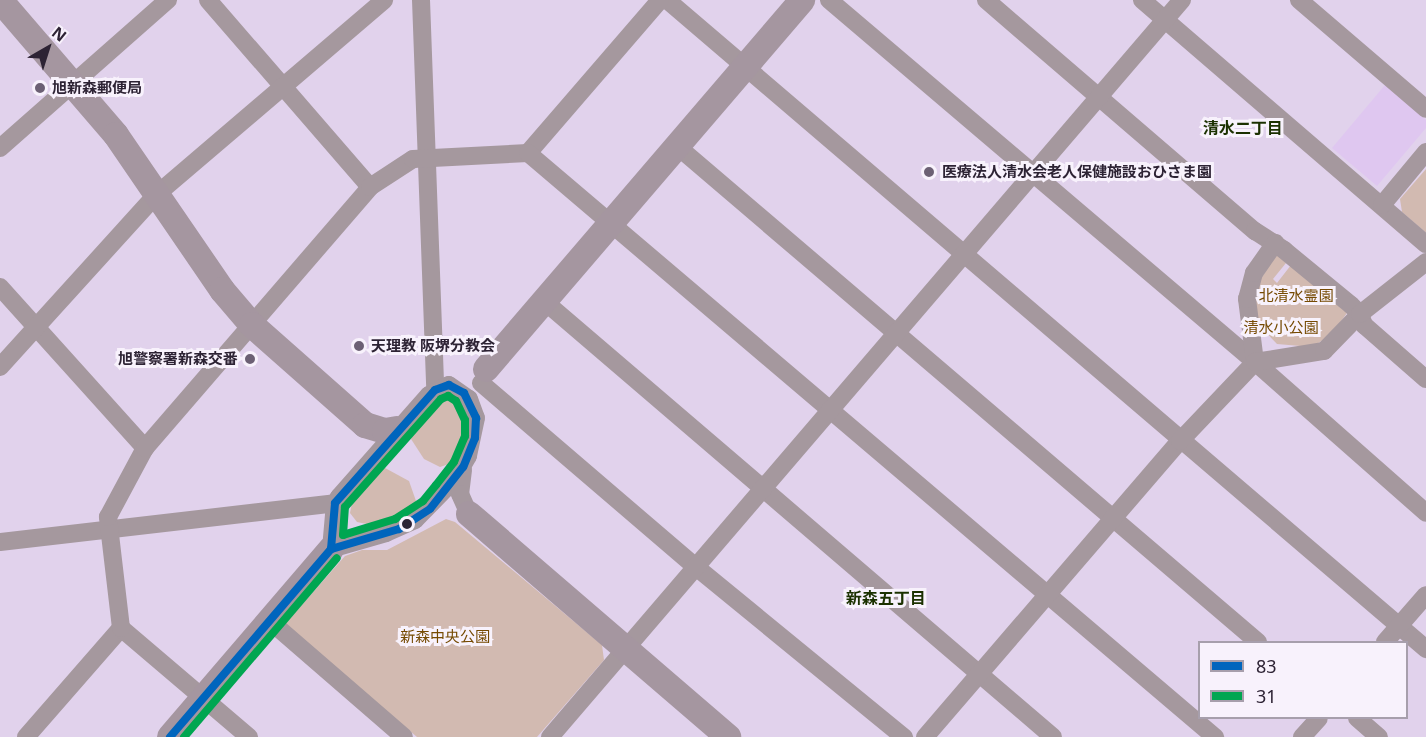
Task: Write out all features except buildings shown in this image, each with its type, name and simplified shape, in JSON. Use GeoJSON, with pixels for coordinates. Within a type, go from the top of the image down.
{"type":"FeatureCollection","features":[{"type":"Feature","properties":{"kind":"street"},"geometry":{"type":"LineString","coordinates":[[0,0],[75,82],[116,135],[222,290],[252,325],[365,425],[385,431],[397,429]]}},
{"type":"Feature","properties":{"kind":"street"},"geometry":{"type":"LineString","coordinates":[[3,140],[75,82],[168,0]]}},
{"type":"Feature","properties":{"kind":"street"},"geometry":{"type":"LineString","coordinates":[[208,0],[370,187]]}},
{"type":"Feature","properties":{"kind":"street"},"geometry":{"type":"LineString","coordinates":[[0,367],[156,195],[384,0]]}},
{"type":"Feature","properties":{"kind":"street"},"geometry":{"type":"LineString","coordinates":[[421,0],[426,157],[442,387]]}},
{"type":"Feature","properties":{"kind":"street"},"geometry":{"type":"LineString","coordinates":[[528,153],[660,0]]}},
{"type":"Feature","properties":{"kind":"street"},"geometry":{"type":"LineString","coordinates":[[667,0],[1426,649]]}},
{"type":"Feature","properties":{"kind":"street"},"geometry":{"type":"LineString","coordinates":[[170,737],[331,549],[362,538],[399,529],[430,509],[463,467],[475,438],[474,406],[484,376],[544,301],[802,0]]}},
{"type":"Feature","properties":{"kind":"street"},"geometry":{"type":"LineString","coordinates":[[829,0],[1255,362],[1426,513]]}},
{"type":"Feature","properties":{"kind":"street"},"geometry":{"type":"LineString","coordinates":[[986,0],[1254,231],[1275,243],[1360,314],[1364,326],[1426,379]]}},
{"type":"Feature","properties":{"kind":"street"},"geometry":{"type":"LineString","coordinates":[[1142,0],[1426,244]]}},
{"type":"Feature","properties":{"kind":"street"},"geometry":{"type":"LineString","coordinates":[[556,735],[626,649],[1182,0]]}},
{"type":"Feature","properties":{"kind":"street"},"geometry":{"type":"LineString","coordinates":[[1299,0],[1426,109]]}},
{"type":"Feature","properties":{"kind":"street"},"geometry":{"type":"LineString","coordinates":[[677,146],[1257,641]]}},
{"type":"Feature","properties":{"kind":"street"},"geometry":{"type":"LineString","coordinates":[[1382,205],[1426,152]]}},
{"type":"Feature","properties":{"kind":"street"},"geometry":{"type":"LineString","coordinates":[[249,737],[121,628],[108,517],[145,448],[370,187],[413,159],[528,153],[828,412],[1050,596],[1215,737]]}},
{"type":"Feature","properties":{"kind":"street"},"geometry":{"type":"LineString","coordinates":[[1255,362],[1247,299],[1254,273],[1275,243]]}},
{"type":"Feature","properties":{"kind":"street"},"geometry":{"type":"LineString","coordinates":[[925,737],[1115,521],[1180,441],[1255,362],[1324,351],[1360,314],[1426,262]]}},
{"type":"Feature","properties":{"kind":"street"},"geometry":{"type":"LineString","coordinates":[[0,287],[145,448]]}},
{"type":"Feature","properties":{"kind":"street"},"geometry":{"type":"LineString","coordinates":[[544,301],[1053,737]]}},
{"type":"Feature","properties":{"kind":"street"},"geometry":{"type":"LineString","coordinates":[[331,549],[336,512],[397,429],[442,387],[484,376]]}},
{"type":"Feature","properties":{"kind":"street"},"geometry":{"type":"LineString","coordinates":[[484,376],[696,567],[904,737]]}},
{"type":"Feature","properties":{"kind":"street"},"geometry":{"type":"LineString","coordinates":[[442,387],[464,393],[474,406]]}},
{"type":"Feature","properties":{"kind":"street"},"geometry":{"type":"LineString","coordinates":[[463,467],[460,494],[469,514],[728,737]]}},
{"type":"Feature","properties":{"kind":"street"},"geometry":{"type":"LineString","coordinates":[[430,509],[469,514]]}},
{"type":"Feature","properties":{"kind":"street"},"geometry":{"type":"LineString","coordinates":[[0,542],[108,529],[336,512]]}},
{"type":"Feature","properties":{"kind":"street"},"geometry":{"type":"LineString","coordinates":[[336,512],[345,530],[362,538]]}},
{"type":"Feature","properties":{"kind":"street"},"geometry":{"type":"LineString","coordinates":[[1386,641],[1426,594]]}},
{"type":"Feature","properties":{"kind":"street"},"geometry":{"type":"LineString","coordinates":[[270,621],[404,737]]}},
{"type":"Feature","properties":{"kind":"street"},"geometry":{"type":"LineString","coordinates":[[26,737],[121,628]]}},
{"type":"Feature","properties":{"kind":"street"},"geometry":{"type":"LineString","coordinates":[[1302,737],[1317,719]]}},
{"type":"Feature","properties":{"kind":"street"},"geometry":{"type":"LineString","coordinates":[[1359,719],[1379,737]]}},
{"type":"Feature","properties":{"kind":"shaded area"},"geometry":{"type":"Polygon","coordinates":[[[1385,85],[1426,120],[1426,128],[1377,186],[1332,148],[1385,85]]]}},
{"type":"Feature","properties":{"kind":"green space"},"geometry":{"type":"Polygon","coordinates":[[[1426,169],[1426,233],[1402,212],[1400,199],[1426,169]]]}},
{"type":"Feature","properties":{"kind":"green space"},"geometry":{"type":"Polygon","coordinates":[[[1276,254],[1286,263],[1273,279],[1277,283],[1291,265],[1347,313],[1331,335],[1312,347],[1277,344],[1257,323],[1254,290],[1276,254]]]}},
{"type":"Feature","properties":{"kind":"green space"},"geometry":{"type":"Polygon","coordinates":[[[446,397],[461,404],[464,428],[457,455],[449,464],[440,467],[424,459],[411,439],[418,422],[446,397]]]}},
{"type":"Feature","properties":{"kind":"green space"},"geometry":{"type":"Polygon","coordinates":[[[385,468],[409,481],[416,501],[405,513],[389,521],[372,525],[357,522],[350,513],[352,503],[371,477],[385,468]]]}},
{"type":"Feature","properties":{"kind":"green space","name":"新森中央公園"},"geometry":{"type":"Polygon","coordinates":[[[446,519],[455,522],[602,645],[604,660],[537,737],[417,737],[285,624],[345,556],[362,550],[387,550],[446,519]]]}},
{"type":"Feature","properties":{"kind":"transit line","name":"83"},"geometry":{"type":"LineString","coordinates":[[449,385],[464,393],[476,418],[475,438],[463,467],[430,509],[399,529],[331,549],[335,503],[435,390],[449,385]]}},
{"type":"Feature","properties":{"kind":"transit line","name":"31"},"geometry":{"type":"LineString","coordinates":[[448,396],[456,401],[465,420],[465,436],[454,462],[423,501],[395,519],[343,535],[345,507],[441,399],[448,396]]}},
{"type":"Feature","properties":{"kind":"transit line","name":"83"},"geometry":{"type":"LineString","coordinates":[[170,737],[331,549]]}},
{"type":"Feature","properties":{"kind":"transit line","name":"31"},"geometry":{"type":"LineString","coordinates":[[184,737],[337,558]]}},
{"type":"Feature","properties":{"kind":"place","name":"旭新森郵便局"},"geometry":{"type":"Point","coordinates":[40,88]}},
{"type":"Feature","properties":{"kind":"place","name":"医療法人清水会老人保健施設おひさま園"},"geometry":{"type":"Point","coordinates":[929,172]}},
{"type":"Feature","properties":{"kind":"place","name":"天理教 阪堺分教会"},"geometry":{"type":"Point","coordinates":[359,346]}},
{"type":"Feature","properties":{"kind":"place","name":"旭警察署新森交番"},"geometry":{"type":"Point","coordinates":[250,359]}},
{"type":"Feature","properties":{"kind":"district","name":"清水二丁目"},"geometry":{"type":"Point","coordinates":[1243,128]}},
{"type":"Feature","properties":{"kind":"district","name":"新森五丁目"},"geometry":{"type":"Point","coordinates":[886,598]}},
{"type":"Feature","properties":{"kind":"park label","name":"北清水霊園"},"geometry":{"type":"Point","coordinates":[1296,296]}},
{"type":"Feature","properties":{"kind":"park label","name":"清水小公園"},"geometry":{"type":"Point","coordinates":[1281,328]}}]}
